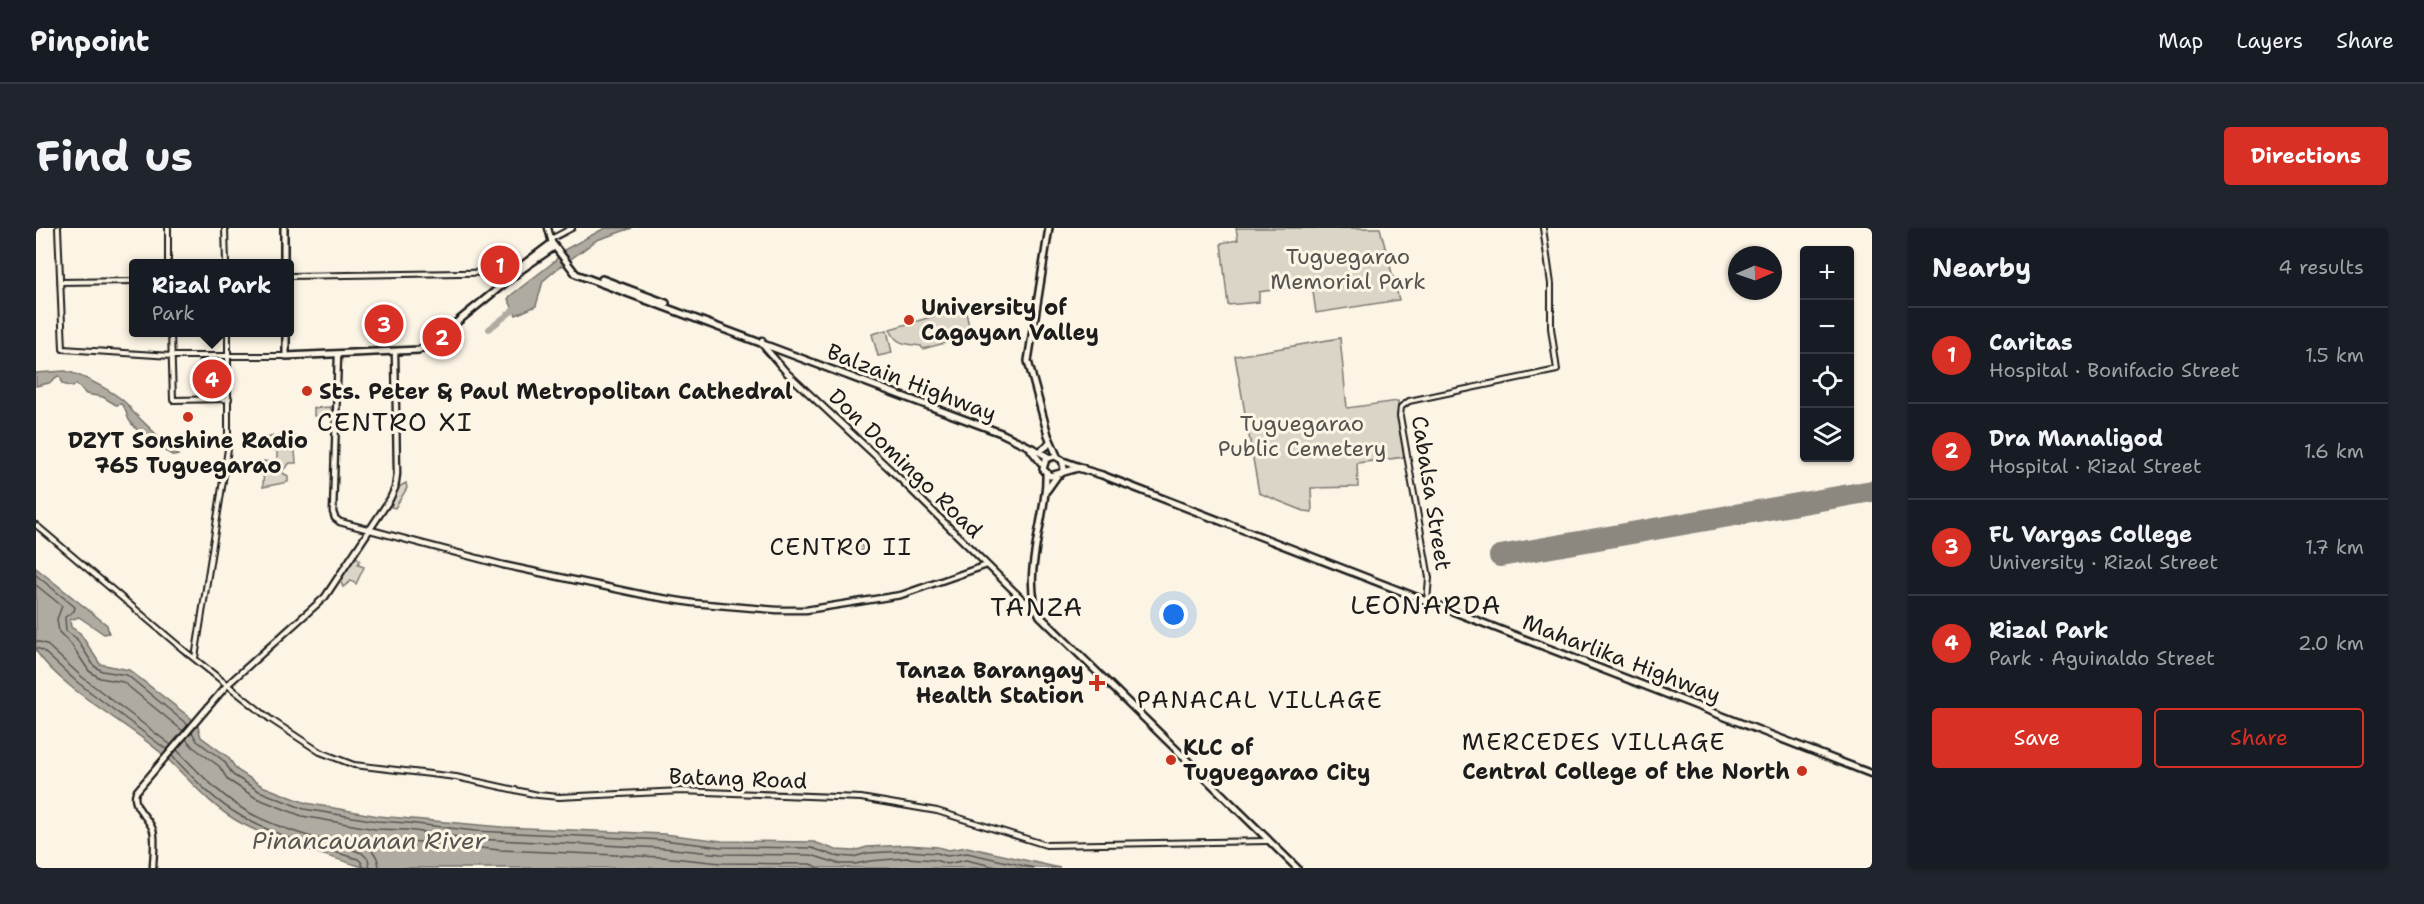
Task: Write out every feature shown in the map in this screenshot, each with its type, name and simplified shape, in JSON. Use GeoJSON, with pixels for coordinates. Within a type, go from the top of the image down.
{"type":"FeatureCollection","features":[{"type":"Feature","properties":{"kind":"main road"},"geometry":{"type":"LineString","coordinates":[[284,228],[284,259]]}},
{"type":"Feature","properties":{"kind":"main road"},"geometry":{"type":"LineString","coordinates":[[286,337],[286,356],[419,350],[441,336],[519,271],[524,264],[554,245],[548,228]]}},
{"type":"Feature","properties":{"kind":"main road"},"geometry":{"type":"LineString","coordinates":[[1046,491],[1064,468],[1063,461],[1057,456],[1050,441],[1028,360],[1049,228]]}},
{"type":"Feature","properties":{"kind":"main road","name":"Balzain Highway"},"geometry":{"type":"LineString","coordinates":[[554,245],[576,274],[1003,434],[1049,457]]}},
{"type":"Feature","properties":{"kind":"main road","name":"Don Domingo Road"},"geometry":{"type":"LineString","coordinates":[[762,342],[787,373],[895,474],[1023,600],[1034,605]]}},
{"type":"Feature","properties":{"kind":"main road"},"geometry":{"type":"LineString","coordinates":[[153,868],[153,830],[134,797],[136,792],[227,685],[325,597],[390,499],[396,481],[394,352]]}},
{"type":"Feature","properties":{"kind":"main road"},"geometry":{"type":"LineString","coordinates":[[338,354],[333,512],[337,520],[503,565],[649,596],[693,603],[777,610],[806,610],[901,595],[987,565]]}},
{"type":"Feature","properties":{"kind":"main road"},"geometry":{"type":"LineString","coordinates":[[1040,452],[1050,441]]}},
{"type":"Feature","properties":{"kind":"main road"},"geometry":{"type":"LineString","coordinates":[[1043,465],[1049,457],[1050,441]]}},
{"type":"Feature","properties":{"kind":"main road"},"geometry":{"type":"LineString","coordinates":[[1028,447],[1043,465],[1046,474],[1046,491],[1032,584],[1034,605],[1040,616],[1297,868]]}},
{"type":"Feature","properties":{"kind":"main road"},"geometry":{"type":"LineString","coordinates":[[1049,457],[1057,456]]}},
{"type":"Feature","properties":{"kind":"main road","name":"Maharlika Highway"},"geometry":{"type":"LineString","coordinates":[[1063,461],[1076,464],[1872,774]]}},
{"type":"Feature","properties":{"kind":"main road","name":"Maharlika Highway"},"geometry":{"type":"LineString","coordinates":[[1059,475],[1078,468],[1090,471]]}},
{"type":"Feature","properties":{"kind":"main road"},"geometry":{"type":"LineString","coordinates":[[1046,474],[1059,475]]}},
{"type":"Feature","properties":{"kind":"street"},"geometry":{"type":"LineString","coordinates":[[58,228],[63,349],[171,356],[286,356]]}},
{"type":"Feature","properties":{"kind":"street"},"geometry":{"type":"LineString","coordinates":[[168,228],[168,259]]}},
{"type":"Feature","properties":{"kind":"street"},"geometry":{"type":"LineString","coordinates":[[225,228],[226,259]]}},
{"type":"Feature","properties":{"kind":"street"},"geometry":{"type":"LineString","coordinates":[[554,245],[572,228]]}},
{"type":"Feature","properties":{"kind":"street","name":"Cabalsa Street"},"geometry":{"type":"LineString","coordinates":[[1427,601],[1430,578],[1400,416],[1401,407],[1409,401],[1557,370],[1551,328],[1551,284],[1543,228]]}},
{"type":"Feature","properties":{"kind":"street"},"geometry":{"type":"LineString","coordinates":[[294,276],[519,271]]}},
{"type":"Feature","properties":{"kind":"street"},"geometry":{"type":"LineString","coordinates":[[60,282],[129,281]]}},
{"type":"Feature","properties":{"kind":"street"},"geometry":{"type":"LineString","coordinates":[[171,337],[172,398],[176,401],[229,399]]}},
{"type":"Feature","properties":{"kind":"street"},"geometry":{"type":"LineString","coordinates":[[195,659],[228,449],[228,337]]}},
{"type":"Feature","properties":{"kind":"street","name":"Batang Road"},"geometry":{"type":"LineString","coordinates":[[36,525],[195,659],[296,738],[337,759],[370,768],[456,777],[538,795],[587,796],[688,791],[861,798],[937,811],[1046,845],[1268,840]]}},
{"type":"Feature","properties":{"kind":"green space","name":"Tuguegarao Memorial Park"},"geometry":{"type":"Polygon","coordinates":[[[1236,228],[1380,228],[1399,300],[1316,313],[1312,284],[1259,292],[1259,302],[1228,305],[1221,243],[1238,240],[1236,228]]]}},
{"type":"Feature","properties":{"kind":"green space"},"geometry":{"type":"Polygon","coordinates":[[[965,307],[971,336],[923,349],[921,346],[899,341],[890,329],[965,307]]]}},
{"type":"Feature","properties":{"kind":"green space"},"geometry":{"type":"Polygon","coordinates":[[[887,330],[892,353],[878,356],[872,334],[887,330]]]}},
{"type":"Feature","properties":{"kind":"green space","name":"Tuguegarao Public Cemetery"},"geometry":{"type":"Polygon","coordinates":[[[1340,338],[1347,408],[1398,401],[1405,457],[1357,463],[1358,487],[1311,488],[1312,512],[1304,511],[1259,493],[1235,356],[1340,338]]]}},
{"type":"Feature","properties":{"kind":"green space"},"geometry":{"type":"Polygon","coordinates":[[[198,360],[226,361],[227,397],[197,397],[198,360]]]}},
{"type":"Feature","properties":{"kind":"green space"},"geometry":{"type":"Polygon","coordinates":[[[331,407],[332,415],[314,416],[314,408],[331,407]]]}},
{"type":"Feature","properties":{"kind":"green space"},"geometry":{"type":"Polygon","coordinates":[[[294,435],[294,437],[282,438],[282,450],[295,451],[296,463],[290,463],[281,472],[288,476],[288,482],[263,487],[264,461],[271,462],[277,459],[277,451],[271,449],[268,438],[294,435]]]}},
{"type":"Feature","properties":{"kind":"green space"},"geometry":{"type":"Polygon","coordinates":[[[406,483],[407,488],[395,508],[391,507],[397,488],[406,483]]]}},
{"type":"Feature","properties":{"kind":"green space"},"geometry":{"type":"Polygon","coordinates":[[[861,541],[864,550],[847,555],[844,546],[861,541]]]}},
{"type":"Feature","properties":{"kind":"green space"},"geometry":{"type":"Polygon","coordinates":[[[355,556],[360,560],[358,565],[364,567],[356,584],[351,581],[343,587],[340,580],[355,556]]]}},
{"type":"Feature","properties":{"kind":"water"},"geometry":{"type":"Polygon","coordinates":[[[605,228],[632,228],[597,240],[557,269],[543,281],[536,306],[516,315],[508,299],[510,296],[555,261],[562,251],[605,228]]]}},
{"type":"Feature","properties":{"kind":"water"},"geometry":{"type":"Polygon","coordinates":[[[65,371],[91,381],[120,398],[178,455],[168,453],[144,436],[133,426],[126,409],[121,404],[116,405],[103,397],[86,394],[76,384],[73,387],[62,384],[58,376],[49,383],[36,386],[36,373],[65,371]]]}},
{"type":"Feature","properties":{"kind":"water","name":"Pinancauanan River"},"geometry":{"type":"Polygon","coordinates":[[[36,568],[107,625],[109,633],[104,634],[79,617],[70,620],[71,627],[80,633],[100,664],[129,670],[197,723],[201,737],[228,757],[237,770],[262,786],[306,803],[378,816],[502,827],[664,834],[722,841],[814,842],[836,850],[854,851],[867,847],[907,845],[948,850],[967,847],[1060,868],[370,868],[359,866],[298,847],[239,822],[217,807],[160,752],[62,679],[36,651],[36,568]]]}},
{"type":"Feature","properties":{"kind":"waterway"},"geometry":{"type":"LineString","coordinates":[[489,329],[520,305]]}},
{"type":"Feature","properties":{"kind":"runway"},"geometry":{"type":"LineString","coordinates":[[1500,556],[1872,491]]}},
{"type":"Feature","properties":{"kind":"place","name":"Caritas"},"geometry":{"type":"Point","coordinates":[500,265]}},
{"type":"Feature","properties":{"kind":"place","name":"University of Cagayan Valley"},"geometry":{"type":"Point","coordinates":[909,320]}},
{"type":"Feature","properties":{"kind":"place","name":"FL Vargas College"},"geometry":{"type":"Point","coordinates":[384,324]}},
{"type":"Feature","properties":{"kind":"place","name":"Dra Manaligod"},"geometry":{"type":"Point","coordinates":[442,337]}},
{"type":"Feature","properties":{"kind":"place","name":"Rizal Park"},"geometry":{"type":"Point","coordinates":[212,379]}},
{"type":"Feature","properties":{"kind":"place","name":"Sts. Peter & Paul Metropolitan Cathedral"},"geometry":{"type":"Point","coordinates":[307,391]}},
{"type":"Feature","properties":{"kind":"place","name":"DZYT Sonshine Radio 765 Tuguegarao"},"geometry":{"type":"Point","coordinates":[188,417]}},
{"type":"Feature","properties":{"kind":"place","name":"Tanza Barangay Health Station"},"geometry":{"type":"Point","coordinates":[1097,683]}},
{"type":"Feature","properties":{"kind":"place","name":"KLC of Tuguegarao City"},"geometry":{"type":"Point","coordinates":[1171,760]}},
{"type":"Feature","properties":{"kind":"place","name":"Central College of the North"},"geometry":{"type":"Point","coordinates":[1802,771]}},
{"type":"Feature","properties":{"kind":"district","name":"CENTRO XI"},"geometry":{"type":"Point","coordinates":[395,422]}},
{"type":"Feature","properties":{"kind":"district","name":"CENTRO II"},"geometry":{"type":"Point","coordinates":[841,547]}},
{"type":"Feature","properties":{"kind":"district","name":"LEONARDA"},"geometry":{"type":"Point","coordinates":[1426,605]}},
{"type":"Feature","properties":{"kind":"district","name":"TANZA"},"geometry":{"type":"Point","coordinates":[1037,607]}},
{"type":"Feature","properties":{"kind":"district","name":"PANACAL VILLAGE"},"geometry":{"type":"Point","coordinates":[1260,700]}},
{"type":"Feature","properties":{"kind":"district","name":"MERCEDES VILLAGE"},"geometry":{"type":"Point","coordinates":[1594,742]}}]}
